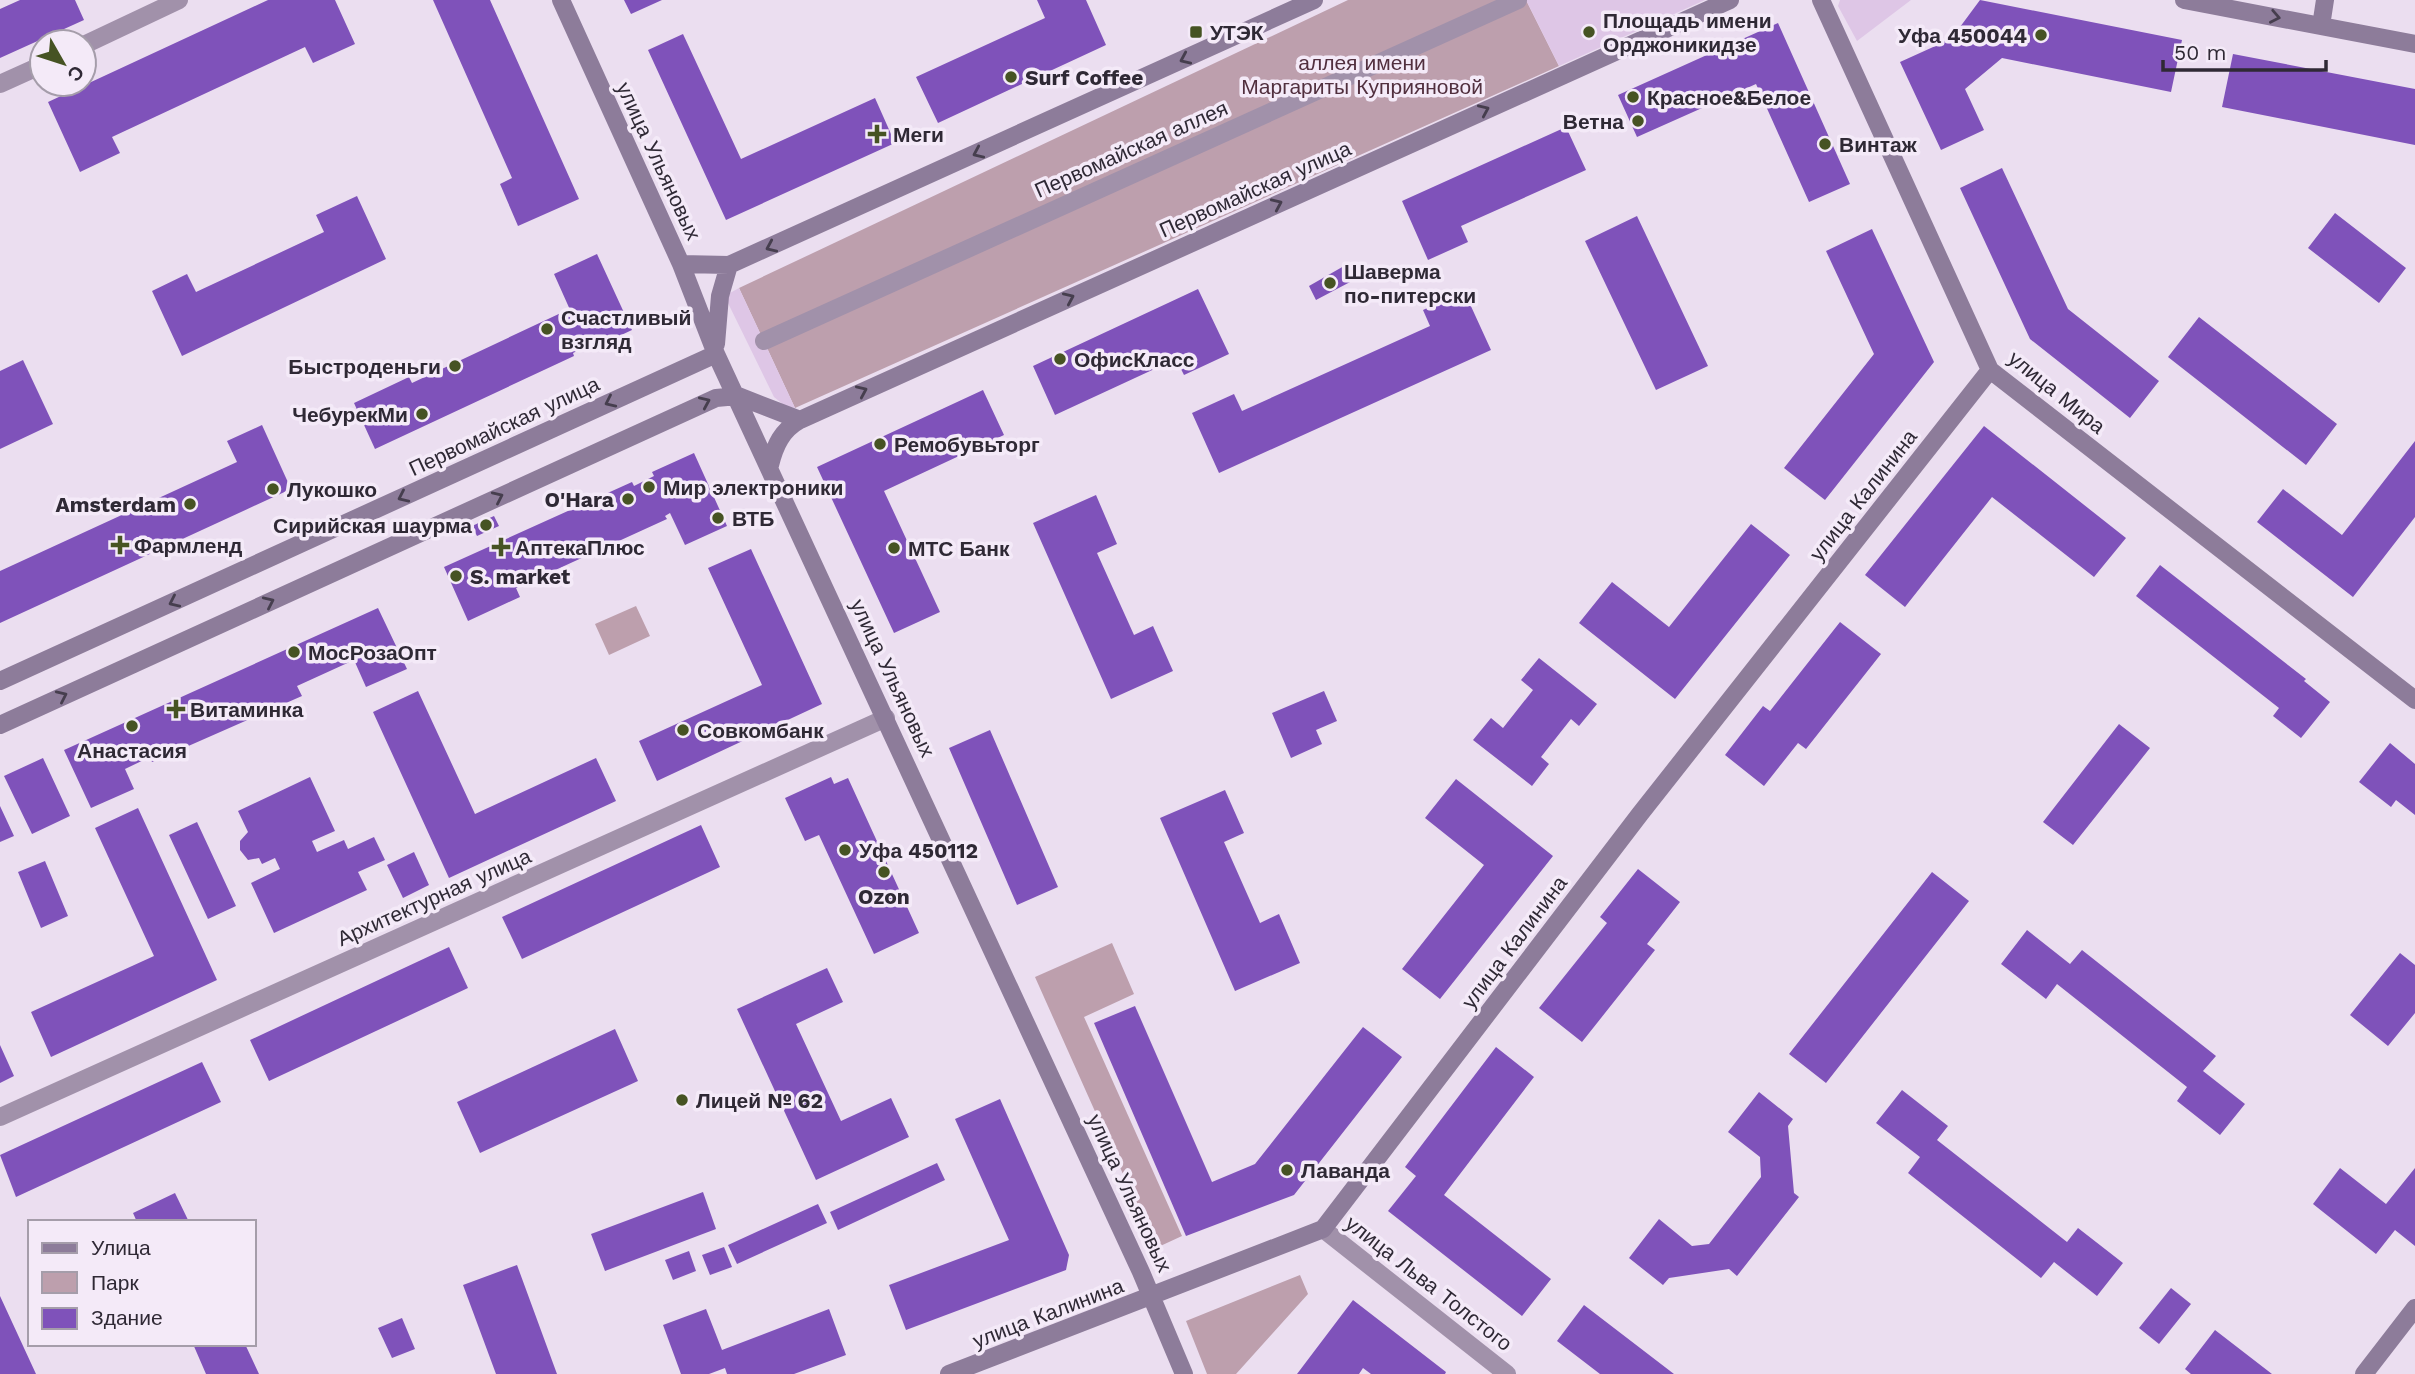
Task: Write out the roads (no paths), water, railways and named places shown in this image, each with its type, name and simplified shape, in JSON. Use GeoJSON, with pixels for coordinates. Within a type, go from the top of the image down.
{"type":"FeatureCollection","features":[{"type":"Feature","properties":{"kind":"main road","name":"улица Ульяновых"},"geometry":{"type":"LineString","coordinates":[[561,0],[681,264],[716,354],[770,465],[1153,1298],[1184,1374]]}},
{"type":"Feature","properties":{"kind":"main road"},"geometry":{"type":"LineString","coordinates":[[681,264],[729,265],[1314,0]]}},
{"type":"Feature","properties":{"kind":"main road","name":"Первомайская улица"},"geometry":{"type":"LineString","coordinates":[[770,465],[780,438],[788,426],[800,419],[1730,0]]}},
{"type":"Feature","properties":{"kind":"main road","name":"улица Мира"},"geometry":{"type":"LineString","coordinates":[[1821,0],[1990,370],[2415,701]]}},
{"type":"Feature","properties":{"kind":"main road"},"geometry":{"type":"LineString","coordinates":[[2184,0],[2415,44]]}},
{"type":"Feature","properties":{"kind":"main road"},"geometry":{"type":"LineString","coordinates":[[2321,26],[2325,0]]}},
{"type":"Feature","properties":{"kind":"main road"},"geometry":{"type":"LineString","coordinates":[[716,354],[720,296],[729,265]]}},
{"type":"Feature","properties":{"kind":"main road","name":"Первомайская улица"},"geometry":{"type":"LineString","coordinates":[[0,681],[716,354]]}},
{"type":"Feature","properties":{"kind":"main road","name":"улица Калинина"},"geometry":{"type":"LineString","coordinates":[[949,1374],[1153,1298],[1323,1229],[1640,814],[1990,370]]}},
{"type":"Feature","properties":{"kind":"main road"},"geometry":{"type":"LineString","coordinates":[[0,725],[716,398],[737,396],[800,419]]}},
{"type":"Feature","properties":{"kind":"main road"},"geometry":{"type":"LineString","coordinates":[[2364,1374],[2415,1308]]}},
{"type":"Feature","properties":{"kind":"street"},"geometry":{"type":"LineString","coordinates":[[98,38],[179,0]]}},
{"type":"Feature","properties":{"kind":"street","name":"Первомайская аллея"},"geometry":{"type":"LineString","coordinates":[[764,341],[1518,0]]}},
{"type":"Feature","properties":{"kind":"street"},"geometry":{"type":"LineString","coordinates":[[0,84],[28,71]]}},
{"type":"Feature","properties":{"kind":"street","name":"Архитектурная улица"},"geometry":{"type":"LineString","coordinates":[[0,1117],[886,718]]}},
{"type":"Feature","properties":{"kind":"street","name":"улица Льва Толстого"},"geometry":{"type":"LineString","coordinates":[[1323,1229],[1507,1374]]}},
{"type":"Feature","properties":{"kind":"place","name":"УТЭК"},"geometry":{"type":"Point","coordinates":[1196,32]}},
{"type":"Feature","properties":{"kind":"place","name":"Площадь имени Орджоникидзе"},"geometry":{"type":"Point","coordinates":[1589,32]}},
{"type":"Feature","properties":{"kind":"place","name":"Уфа 450044"},"geometry":{"type":"Point","coordinates":[2041,35]}},
{"type":"Feature","properties":{"kind":"place","name":"Surf Coffee"},"geometry":{"type":"Point","coordinates":[1011,77]}},
{"type":"Feature","properties":{"kind":"place","name":"Красное&Белое"},"geometry":{"type":"Point","coordinates":[1633,97]}},
{"type":"Feature","properties":{"kind":"place","name":"Ветна"},"geometry":{"type":"Point","coordinates":[1638,121]}},
{"type":"Feature","properties":{"kind":"place","name":"Меги"},"geometry":{"type":"Point","coordinates":[877,134]}},
{"type":"Feature","properties":{"kind":"place","name":"Винтаж"},"geometry":{"type":"Point","coordinates":[1825,144]}},
{"type":"Feature","properties":{"kind":"place","name":"Шаверма по-питерски"},"geometry":{"type":"Point","coordinates":[1330,283]}},
{"type":"Feature","properties":{"kind":"place","name":"Счастливый взгляд"},"geometry":{"type":"Point","coordinates":[547,329]}},
{"type":"Feature","properties":{"kind":"place","name":"ОфисКласс"},"geometry":{"type":"Point","coordinates":[1060,359]}},
{"type":"Feature","properties":{"kind":"place","name":"Быстроденьги"},"geometry":{"type":"Point","coordinates":[455,366]}},
{"type":"Feature","properties":{"kind":"place","name":"ЧебурекМи"},"geometry":{"type":"Point","coordinates":[422,414]}},
{"type":"Feature","properties":{"kind":"place","name":"Ремобувьторг"},"geometry":{"type":"Point","coordinates":[880,444]}},
{"type":"Feature","properties":{"kind":"place","name":"Мир электроники"},"geometry":{"type":"Point","coordinates":[649,487]}},
{"type":"Feature","properties":{"kind":"place","name":"Лукошко"},"geometry":{"type":"Point","coordinates":[273,489]}},
{"type":"Feature","properties":{"kind":"place","name":"O'Hara"},"geometry":{"type":"Point","coordinates":[628,499]}},
{"type":"Feature","properties":{"kind":"place","name":"Amsterdam"},"geometry":{"type":"Point","coordinates":[190,504]}},
{"type":"Feature","properties":{"kind":"place","name":"ВТБ"},"geometry":{"type":"Point","coordinates":[718,518]}},
{"type":"Feature","properties":{"kind":"place","name":"Сирийская шаурма"},"geometry":{"type":"Point","coordinates":[486,525]}},
{"type":"Feature","properties":{"kind":"place","name":"Фармленд"},"geometry":{"type":"Point","coordinates":[120,545]}},
{"type":"Feature","properties":{"kind":"place","name":"АптекаПлюс"},"geometry":{"type":"Point","coordinates":[501,547]}},
{"type":"Feature","properties":{"kind":"place","name":"МТС Банк"},"geometry":{"type":"Point","coordinates":[894,548]}},
{"type":"Feature","properties":{"kind":"place","name":"S. market"},"geometry":{"type":"Point","coordinates":[456,576]}},
{"type":"Feature","properties":{"kind":"place","name":"МосРозаОпт"},"geometry":{"type":"Point","coordinates":[294,652]}},
{"type":"Feature","properties":{"kind":"place","name":"Витаминка"},"geometry":{"type":"Point","coordinates":[176,709]}},
{"type":"Feature","properties":{"kind":"place","name":"Анастасия"},"geometry":{"type":"Point","coordinates":[132,726]}},
{"type":"Feature","properties":{"kind":"place","name":"Совкомбанк"},"geometry":{"type":"Point","coordinates":[683,730]}},
{"type":"Feature","properties":{"kind":"place","name":"Уфа 450112"},"geometry":{"type":"Point","coordinates":[845,850]}},
{"type":"Feature","properties":{"kind":"place","name":"Ozon"},"geometry":{"type":"Point","coordinates":[884,872]}},
{"type":"Feature","properties":{"kind":"place","name":"Лицей № 62"},"geometry":{"type":"Point","coordinates":[682,1100]}},
{"type":"Feature","properties":{"kind":"place","name":"Лаванда"},"geometry":{"type":"Point","coordinates":[1287,1170]}},
{"type":"Feature","properties":{"kind":"park label","name":"аллея имени Маргариты Куприяновой"},"geometry":{"type":"Point","coordinates":[1362,74]}}]}
